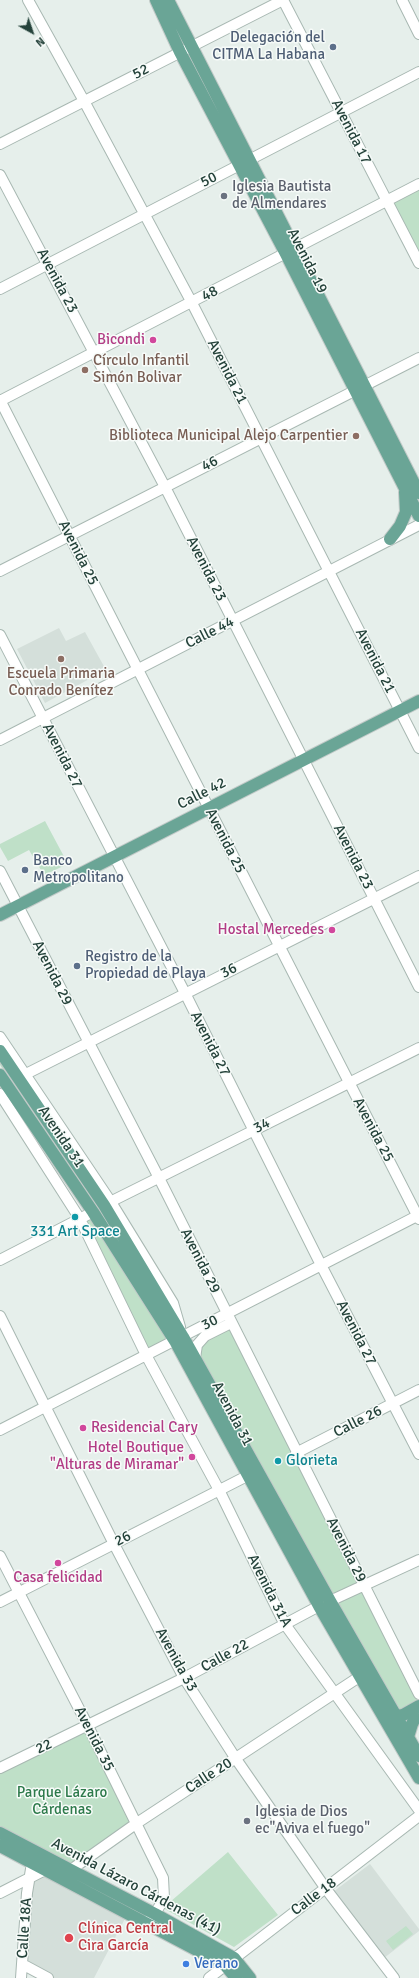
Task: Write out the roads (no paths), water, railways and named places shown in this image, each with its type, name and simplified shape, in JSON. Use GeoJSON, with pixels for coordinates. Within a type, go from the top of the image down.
{"type":"FeatureCollection","features":[{"type":"Feature","properties":{"kind":"main road","name":"Avenida 19"},"geometry":{"type":"LineString","coordinates":[[156,0],[180,52],[245,162]]}},
{"type":"Feature","properties":{"kind":"main road","name":"Avenida 19"},"geometry":{"type":"LineString","coordinates":[[168,0],[192,46],[245,162],[290,251],[360,388],[419,493]]}},
{"type":"Feature","properties":{"kind":"main road","name":"Avenida 19"},"geometry":{"type":"LineString","coordinates":[[360,388],[419,516]]}},
{"type":"Feature","properties":{"kind":"main road"},"geometry":{"type":"LineString","coordinates":[[390,539],[400,526],[406,512],[404,485]]}},
{"type":"Feature","properties":{"kind":"main road","name":"Calle 42"},"geometry":{"type":"LineString","coordinates":[[0,915],[419,701]]}},
{"type":"Feature","properties":{"kind":"main road","name":"Avenida 31"},"geometry":{"type":"LineString","coordinates":[[0,1051],[22,1076],[108,1204],[179,1339],[247,1476],[359,1677],[383,1705],[396,1716],[419,1756]]}},
{"type":"Feature","properties":{"kind":"main road","name":"Avenida 31"},"geometry":{"type":"LineString","coordinates":[[2,1085],[93,1212],[179,1339],[195,1358],[330,1601],[419,1778]]}},
{"type":"Feature","properties":{"kind":"main road"},"geometry":{"type":"LineString","coordinates":[[383,1705],[399,1706],[414,1702],[419,1703]]}},
{"type":"Feature","properties":{"kind":"main road"},"geometry":{"type":"LineString","coordinates":[[396,1716],[403,1715],[419,1706]]}},
{"type":"Feature","properties":{"kind":"main road"},"geometry":{"type":"LineString","coordinates":[[408,1737],[412,1724],[419,1710]]}},
{"type":"Feature","properties":{"kind":"main road","name":"Avenida Lázaro Cárdenas (41)"},"geometry":{"type":"LineString","coordinates":[[0,1833],[155,1914],[229,1962],[250,1978]]}},
{"type":"Feature","properties":{"kind":"main road","name":"Avenida Lázaro Cárdenas (41)"},"geometry":{"type":"LineString","coordinates":[[0,1846],[145,1922],[229,1962],[236,1978]]}},
{"type":"Feature","properties":{"kind":"street","name":"Avenida 21"},"geometry":{"type":"LineString","coordinates":[[28,0],[192,303],[419,748]]}},
{"type":"Feature","properties":{"kind":"street","name":"52"},"geometry":{"type":"LineString","coordinates":[[0,144],[283,0]]}},
{"type":"Feature","properties":{"kind":"street","name":"Avenida 17"},"geometry":{"type":"LineString","coordinates":[[283,0],[419,263]]}},
{"type":"Feature","properties":{"kind":"street"},"geometry":{"type":"LineString","coordinates":[[402,0],[419,34]]}},
{"type":"Feature","properties":{"kind":"street","name":"50"},"geometry":{"type":"LineString","coordinates":[[0,289],[144,213],[419,72]]}},
{"type":"Feature","properties":{"kind":"street","name":"Avenida 23"},"geometry":{"type":"LineString","coordinates":[[0,175],[48,263],[165,487],[419,986]]}},
{"type":"Feature","properties":{"kind":"street","name":"48"},"geometry":{"type":"LineString","coordinates":[[0,401],[192,303],[419,184]]}},
{"type":"Feature","properties":{"kind":"street","name":"46"},"geometry":{"type":"LineString","coordinates":[[0,571],[419,358]]}},
{"type":"Feature","properties":{"kind":"street","name":"Avenida 25"},"geometry":{"type":"LineString","coordinates":[[0,401],[348,1083],[419,1217]]}},
{"type":"Feature","properties":{"kind":"street","name":"Calle 44"},"geometry":{"type":"LineString","coordinates":[[0,740],[419,525]]}},
{"type":"Feature","properties":{"kind":"street","name":"Avenida 27"},"geometry":{"type":"LineString","coordinates":[[0,635],[419,1454]]}},
{"type":"Feature","properties":{"kind":"street","name":"Avenida 29"},"geometry":{"type":"LineString","coordinates":[[0,871],[159,1178],[296,1453],[419,1694]]}},
{"type":"Feature","properties":{"kind":"street","name":"36"},"geometry":{"type":"LineString","coordinates":[[22,1076],[419,876]]}},
{"type":"Feature","properties":{"kind":"street","name":"Avenida 31"},"geometry":{"type":"LineString","coordinates":[[0,1037],[22,1076]]}},
{"type":"Feature","properties":{"kind":"street","name":"34"},"geometry":{"type":"LineString","coordinates":[[108,1204],[419,1048]]}},
{"type":"Feature","properties":{"kind":"street","name":"Avenida 31"},"geometry":{"type":"LineString","coordinates":[[2,1085],[80,1219],[146,1355]]}},
{"type":"Feature","properties":{"kind":"street"},"geometry":{"type":"LineString","coordinates":[[0,1260],[93,1212]]}},
{"type":"Feature","properties":{"kind":"street","name":"30"},"geometry":{"type":"LineString","coordinates":[[0,1430],[146,1355],[229,1318],[321,1265],[419,1217]]}},
{"type":"Feature","properties":{"kind":"street","name":"Avenida 33"},"geometry":{"type":"LineString","coordinates":[[0,1316],[114,1544],[184,1678],[236,1759],[326,1888],[394,1978]]}},
{"type":"Feature","properties":{"kind":"street"},"geometry":{"type":"LineString","coordinates":[[195,1358],[197,1345],[229,1318]]}},
{"type":"Feature","properties":{"kind":"street","name":"Avenida 31A"},"geometry":{"type":"LineString","coordinates":[[146,1355],[218,1490],[284,1623],[333,1693],[419,1810]]}},
{"type":"Feature","properties":{"kind":"street","name":"Calle 26"},"geometry":{"type":"LineString","coordinates":[[296,1453],[419,1390]]}},
{"type":"Feature","properties":{"kind":"street","name":"26"},"geometry":{"type":"LineString","coordinates":[[0,1602],[247,1476]]}},
{"type":"Feature","properties":{"kind":"street","name":"Avenida 35"},"geometry":{"type":"LineString","coordinates":[[0,1556],[88,1726],[163,1878],[164,1898],[155,1914],[145,1922]]}},
{"type":"Feature","properties":{"kind":"street"},"geometry":{"type":"LineString","coordinates":[[330,1601],[364,1584],[419,1560]]}},
{"type":"Feature","properties":{"kind":"street","name":"Calle 22"},"geometry":{"type":"LineString","coordinates":[[88,1726],[184,1678],[284,1623],[319,1606]]}},
{"type":"Feature","properties":{"kind":"street","name":"Calle 20"},"geometry":{"type":"LineString","coordinates":[[61,1878],[70,1870],[137,1823],[359,1677]]}},
{"type":"Feature","properties":{"kind":"street","name":"22"},"geometry":{"type":"LineString","coordinates":[[0,1768],[88,1726]]}},
{"type":"Feature","properties":{"kind":"street","name":"Calle 18"},"geometry":{"type":"LineString","coordinates":[[209,1978],[419,1816]]}},
{"type":"Feature","properties":{"kind":"street"},"geometry":{"type":"LineString","coordinates":[[29,1878],[34,1851]]}},
{"type":"Feature","properties":{"kind":"street"},"geometry":{"type":"LineString","coordinates":[[0,1893],[45,1870]]}},
{"type":"Feature","properties":{"kind":"street","name":"Calle 18A"},"geometry":{"type":"LineString","coordinates":[[21,1978],[29,1878]]}},
{"type":"Feature","properties":{"kind":"street"},"geometry":{"type":"LineString","coordinates":[[22,1964],[48,1978]]}},
{"type":"Feature","properties":{"kind":"place","name":"Delegación del CITMA La Habana"},"geometry":{"type":"Point","coordinates":[333,47]}},
{"type":"Feature","properties":{"kind":"place","name":"Iglesia Bautista de Almendares"},"geometry":{"type":"Point","coordinates":[224,196]}},
{"type":"Feature","properties":{"kind":"place","name":"Bicondi"},"geometry":{"type":"Point","coordinates":[153,340]}},
{"type":"Feature","properties":{"kind":"place","name":"Círculo Infantil Simón Bolivar"},"geometry":{"type":"Point","coordinates":[85,370]}},
{"type":"Feature","properties":{"kind":"place","name":"Biblioteca Municipal Alejo Carpentier"},"geometry":{"type":"Point","coordinates":[356,436]}},
{"type":"Feature","properties":{"kind":"place","name":"Escuela Primaria Conrado Benítez"},"geometry":{"type":"Point","coordinates":[61,659]}},
{"type":"Feature","properties":{"kind":"place","name":"Banco Metropolitano"},"geometry":{"type":"Point","coordinates":[25,870]}},
{"type":"Feature","properties":{"kind":"place","name":"Hostal Mercedes"},"geometry":{"type":"Point","coordinates":[332,930]}},
{"type":"Feature","properties":{"kind":"place","name":"Registro de la Propiedad de Playa"},"geometry":{"type":"Point","coordinates":[77,966]}},
{"type":"Feature","properties":{"kind":"place","name":"331 Art Space"},"geometry":{"type":"Point","coordinates":[75,1217]}},
{"type":"Feature","properties":{"kind":"place","name":"Residencial Cary"},"geometry":{"type":"Point","coordinates":[83,1428]}},
{"type":"Feature","properties":{"kind":"place","name":"Hotel Boutique \"Alturas de Miramar\""},"geometry":{"type":"Point","coordinates":[192,1457]}},
{"type":"Feature","properties":{"kind":"place","name":"Glorieta"},"geometry":{"type":"Point","coordinates":[278,1461]}},
{"type":"Feature","properties":{"kind":"place","name":"Casa felicidad"},"geometry":{"type":"Point","coordinates":[58,1563]}},
{"type":"Feature","properties":{"kind":"place","name":"Iglesia de Dios ec\"Aviva el fuego\""},"geometry":{"type":"Point","coordinates":[247,1821]}},
{"type":"Feature","properties":{"kind":"place","name":"Clínica Central Cira García"},"geometry":{"type":"Point","coordinates":[69,1938]}},
{"type":"Feature","properties":{"kind":"place","name":"Verano"},"geometry":{"type":"Point","coordinates":[186,1964]}},
{"type":"Feature","properties":{"kind":"park label","name":"Parque Lázaro Cárdenas"},"geometry":{"type":"Point","coordinates":[62,1802]}}]}
